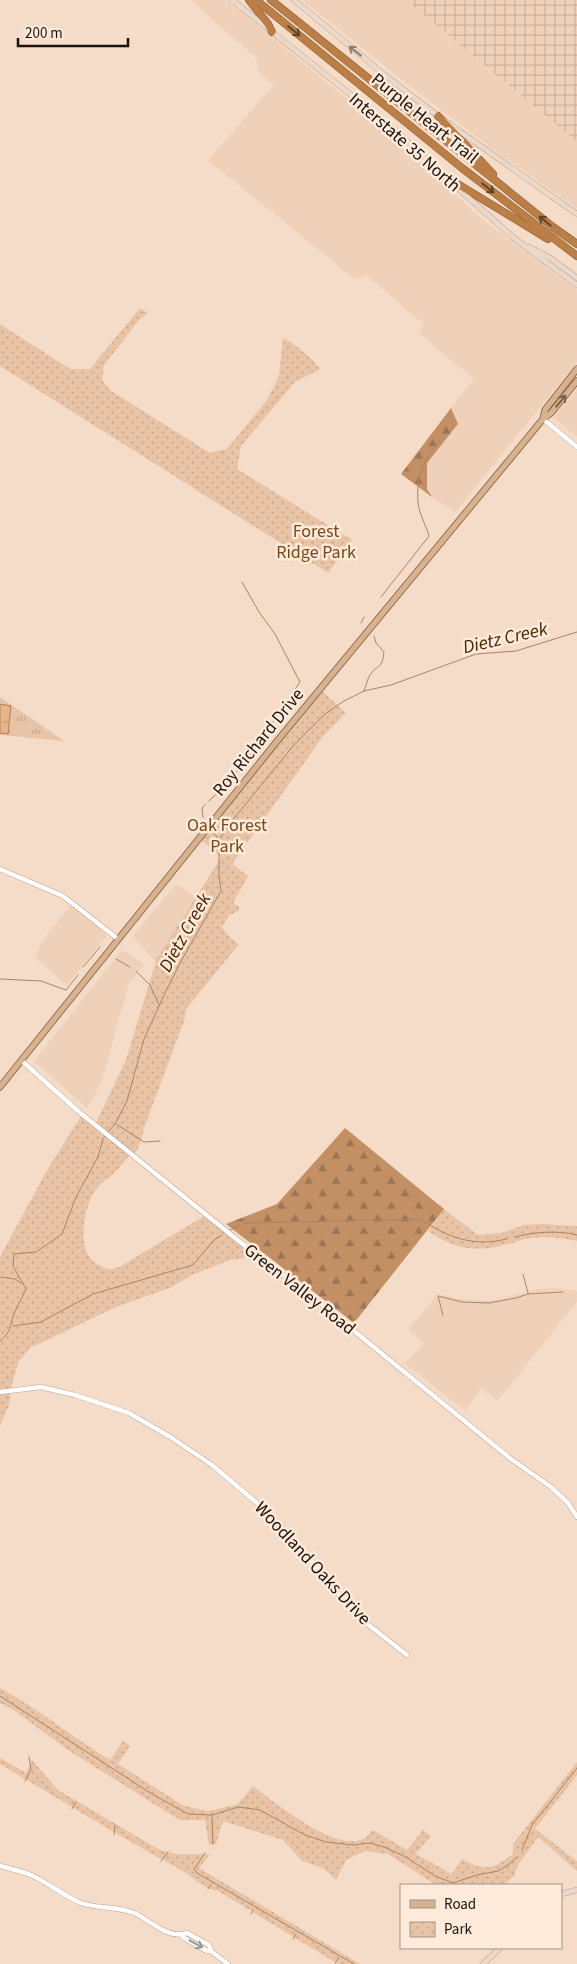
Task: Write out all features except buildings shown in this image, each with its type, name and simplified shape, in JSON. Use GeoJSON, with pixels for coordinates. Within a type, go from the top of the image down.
{"type":"FeatureCollection","features":[{"type":"Feature","properties":{"kind":"highway"},"geometry":{"type":"LineString","coordinates":[[249,0],[272,32]]}},
{"type":"Feature","properties":{"kind":"highway","name":"Purple Heart Trail"},"geometry":{"type":"LineString","coordinates":[[256,0],[462,168],[574,254]]}},
{"type":"Feature","properties":{"kind":"highway","name":"Purple Heart Trail"},"geometry":{"type":"LineString","coordinates":[[271,0],[577,244]]}},
{"type":"Feature","properties":{"kind":"highway"},"geometry":{"type":"LineString","coordinates":[[438,116],[514,195]]}},
{"type":"Feature","properties":{"kind":"highway"},"geometry":{"type":"LineString","coordinates":[[446,177],[574,254]]}},
{"type":"Feature","properties":{"kind":"main road","name":"Interstate 35 North"},"geometry":{"type":"LineString","coordinates":[[232,0],[395,130],[515,240],[577,286]]}},
{"type":"Feature","properties":{"kind":"main road","name":"Interstate 35 North"},"geometry":{"type":"LineString","coordinates":[[294,0],[438,116],[577,216]]}},
{"type":"Feature","properties":{"kind":"main road"},"geometry":{"type":"LineString","coordinates":[[515,240],[550,258],[577,278]]}},
{"type":"Feature","properties":{"kind":"main road","name":"Roy Richard Drive"},"geometry":{"type":"LineString","coordinates":[[542,419],[546,410],[577,369]]}},
{"type":"Feature","properties":{"kind":"main road","name":"Roy Richard Drive"},"geometry":{"type":"LineString","coordinates":[[0,1087],[452,527],[542,419],[550,413],[577,382]]}},
{"type":"Feature","properties":{"kind":"main road"},"geometry":{"type":"LineString","coordinates":[[562,1894],[577,1890]]}},
{"type":"Feature","properties":{"kind":"main road"},"geometry":{"type":"LineString","coordinates":[[484,1964],[499,1949]]}},
{"type":"Feature","properties":{"kind":"street"},"geometry":{"type":"LineString","coordinates":[[542,419],[577,447]]}},
{"type":"Feature","properties":{"kind":"street"},"geometry":{"type":"LineString","coordinates":[[0,869],[63,896],[118,939]]}},
{"type":"Feature","properties":{"kind":"street","name":"Green Valley Road"},"geometry":{"type":"LineString","coordinates":[[22,1061],[98,1128],[235,1238],[322,1304],[511,1459],[551,1487],[568,1503],[577,1517]]}},
{"type":"Feature","properties":{"kind":"street","name":"Woodland Oaks Drive"},"geometry":{"type":"LineString","coordinates":[[0,1392],[41,1387],[75,1395],[129,1413],[172,1438],[212,1465],[264,1509],[294,1540],[356,1615],[407,1656]]}},
{"type":"Feature","properties":{"kind":"street"},"geometry":{"type":"LineString","coordinates":[[0,1866],[33,1876],[82,1903],[125,1910],[161,1929],[182,1935],[206,1951],[211,1951],[228,1964]]}},
{"type":"Feature","properties":{"kind":"shaded area"},"geometry":{"type":"Polygon","coordinates":[[[191,0],[226,0],[412,152],[478,216],[577,290],[577,362],[455,512],[432,497],[427,489],[427,463],[458,424],[451,408],[474,379],[420,334],[424,324],[366,275],[356,280],[208,160],[274,85],[258,71],[257,59],[191,0]]]}},
{"type":"Feature","properties":{"kind":"shaded area"},"geometry":{"type":"Polygon","coordinates":[[[302,0],[406,0],[577,140],[577,208],[426,99],[302,0]]]}},
{"type":"Feature","properties":{"kind":"shaded area"},"geometry":{"type":"Polygon","coordinates":[[[406,0],[577,0],[577,141],[569,135],[406,0]]]}},
{"type":"Feature","properties":{"kind":"shaded area"},"geometry":{"type":"Polygon","coordinates":[[[577,389],[577,437],[554,417],[577,389]]]}},
{"type":"Feature","properties":{"kind":"shaded area"},"geometry":{"type":"Polygon","coordinates":[[[176,884],[195,897],[156,962],[133,936],[176,884]]]}},
{"type":"Feature","properties":{"kind":"shaded area"},"geometry":{"type":"Polygon","coordinates":[[[72,904],[107,935],[67,985],[36,958],[42,941],[72,904]]]}},
{"type":"Feature","properties":{"kind":"shaded area"},"geometry":{"type":"Polygon","coordinates":[[[122,950],[144,964],[129,983],[101,1083],[87,1108],[34,1061],[122,950]]]}},
{"type":"Feature","properties":{"kind":"shaded area"},"geometry":{"type":"Polygon","coordinates":[[[557,1288],[577,1291],[577,1302],[497,1401],[481,1388],[465,1411],[405,1363],[424,1343],[408,1330],[438,1294],[458,1299],[489,1301],[539,1289],[557,1288]]]}},
{"type":"Feature","properties":{"kind":"green space","name":"Forest Ridge Park"},"geometry":{"type":"Polygon","coordinates":[[[140,308],[148,313],[139,320],[104,365],[102,380],[111,391],[210,453],[227,449],[267,400],[279,376],[283,338],[294,344],[320,369],[295,382],[241,446],[237,469],[352,540],[328,573],[0,366],[0,324],[70,369],[90,369],[140,308]]]}},
{"type":"Feature","properties":{"kind":"green space"},"geometry":{"type":"Polygon","coordinates":[[[451,408],[458,424],[427,463],[427,489],[432,497],[401,474],[451,408]]]}},
{"type":"Feature","properties":{"kind":"green space","name":"Oak Forest Park"},"geometry":{"type":"Polygon","coordinates":[[[320,689],[346,713],[324,735],[232,864],[248,876],[233,903],[239,907],[239,911],[229,915],[222,927],[239,944],[186,1009],[184,1021],[136,1152],[128,1157],[96,1189],[88,1206],[84,1224],[84,1244],[87,1253],[92,1260],[107,1269],[121,1266],[206,1215],[259,1256],[230,1260],[192,1275],[170,1288],[116,1307],[30,1348],[19,1361],[12,1384],[9,1405],[0,1426],[0,1257],[46,1172],[81,1116],[95,1125],[126,1060],[157,958],[217,864],[220,856],[199,838],[320,689]]]}},
{"type":"Feature","properties":{"kind":"green space"},"geometry":{"type":"Polygon","coordinates":[[[0,697],[64,741],[0,735],[0,697]]]}},
{"type":"Feature","properties":{"kind":"green space"},"geometry":{"type":"Polygon","coordinates":[[[345,1128],[444,1209],[354,1323],[226,1224],[277,1204],[345,1128]]]}},
{"type":"Feature","properties":{"kind":"green space"},"geometry":{"type":"Polygon","coordinates":[[[444,1209],[478,1235],[502,1233],[523,1225],[577,1226],[577,1241],[537,1237],[496,1247],[476,1249],[457,1246],[428,1231],[444,1209]]]}},
{"type":"Feature","properties":{"kind":"green space"},"geometry":{"type":"Polygon","coordinates":[[[0,1688],[110,1760],[123,1741],[130,1746],[118,1764],[184,1806],[209,1811],[238,1804],[253,1786],[307,1824],[339,1839],[353,1841],[365,1838],[373,1830],[407,1850],[423,1830],[431,1836],[416,1854],[452,1874],[462,1859],[477,1866],[489,1867],[500,1863],[513,1854],[513,1844],[577,1762],[577,1775],[535,1829],[577,1861],[577,1871],[538,1837],[518,1865],[514,1876],[505,1884],[434,1884],[388,1854],[365,1851],[346,1860],[336,1880],[323,1868],[302,1861],[283,1840],[223,1821],[216,1844],[209,1845],[205,1820],[181,1820],[173,1816],[68,1750],[12,1709],[0,1703],[0,1688]]]}},
{"type":"Feature","properties":{"kind":"green space"},"geometry":{"type":"Polygon","coordinates":[[[0,1758],[26,1773],[32,1760],[58,1790],[160,1850],[176,1854],[210,1854],[199,1868],[360,1964],[338,1964],[218,1891],[202,1885],[178,1868],[0,1764],[0,1758]]]}},
{"type":"Feature","properties":{"kind":"water"},"geometry":{"type":"Polygon","coordinates":[[[0,704],[11,706],[8,734],[0,733],[0,704]]]}},
{"type":"Feature","properties":{"kind":"waterway"},"geometry":{"type":"LineString","coordinates":[[381,597],[429,536],[419,506],[418,484],[425,462],[439,441]]}},
{"type":"Feature","properties":{"kind":"waterway"},"geometry":{"type":"LineString","coordinates":[[209,801],[246,760],[300,682],[275,634],[259,612],[242,582]]}},
{"type":"Feature","properties":{"kind":"waterway"},"geometry":{"type":"LineString","coordinates":[[361,623],[364,617]]}},
{"type":"Feature","properties":{"kind":"waterway","name":"Dietz Creek"},"geometry":{"type":"LineString","coordinates":[[108,1132],[115,1124],[127,1101],[144,1039],[165,993],[221,891],[219,841],[227,827],[293,746],[325,714],[344,701],[364,691],[391,685],[476,654],[516,651],[577,632]]}},
{"type":"Feature","properties":{"kind":"waterway"},"geometry":{"type":"LineString","coordinates":[[364,691],[370,675],[381,664],[383,658],[384,652],[376,643],[374,636]]}},
{"type":"Feature","properties":{"kind":"waterway"},"geometry":{"type":"LineString","coordinates":[[203,817],[202,808],[205,805]]}},
{"type":"Feature","properties":{"kind":"waterway"},"geometry":{"type":"LineString","coordinates":[[214,833],[219,840]]}},
{"type":"Feature","properties":{"kind":"waterway"},"geometry":{"type":"LineString","coordinates":[[83,967],[100,947]]}},
{"type":"Feature","properties":{"kind":"waterway"},"geometry":{"type":"LineString","coordinates":[[116,959],[130,967]]}},
{"type":"Feature","properties":{"kind":"waterway"},"geometry":{"type":"LineString","coordinates":[[136,971],[150,985],[159,1005]]}},
{"type":"Feature","properties":{"kind":"waterway"},"geometry":{"type":"LineString","coordinates":[[0,979],[41,981],[66,990],[78,975]]}},
{"type":"Feature","properties":{"kind":"waterway"},"geometry":{"type":"LineString","coordinates":[[116,1124],[144,1142],[160,1141]]}},
{"type":"Feature","properties":{"kind":"waterway","name":"Dietz Creek"},"geometry":{"type":"LineString","coordinates":[[0,1341],[8,1331],[26,1289],[13,1266],[14,1254],[36,1252],[62,1234],[76,1197],[98,1157],[106,1135]]}},
{"type":"Feature","properties":{"kind":"waterway"},"geometry":{"type":"LineString","coordinates":[[230,1230],[245,1223],[420,1219],[451,1236],[462,1239],[483,1242],[507,1239]]}},
{"type":"Feature","properties":{"kind":"waterway"},"geometry":{"type":"LineString","coordinates":[[514,1237],[546,1232],[562,1232],[577,1235]]}},
{"type":"Feature","properties":{"kind":"waterway"},"geometry":{"type":"LineString","coordinates":[[13,1326],[41,1322],[93,1294],[193,1265],[214,1240],[222,1235]]}},
{"type":"Feature","properties":{"kind":"waterway"},"geometry":{"type":"LineString","coordinates":[[523,1274],[528,1293]]}},
{"type":"Feature","properties":{"kind":"waterway"},"geometry":{"type":"LineString","coordinates":[[0,1277],[15,1279],[21,1283]]}},
{"type":"Feature","properties":{"kind":"waterway"},"geometry":{"type":"LineString","coordinates":[[443,1315],[438,1296],[462,1302],[489,1303],[528,1294],[563,1292]]}},
{"type":"Feature","properties":{"kind":"waterway"},"geometry":{"type":"LineString","coordinates":[[0,1696],[152,1794],[188,1814],[212,1815],[238,1807],[260,1810],[305,1835],[326,1842],[353,1845],[370,1843],[384,1847],[406,1857],[435,1876],[453,1883],[477,1875],[498,1871],[517,1857]]}},
{"type":"Feature","properties":{"kind":"waterway"},"geometry":{"type":"LineString","coordinates":[[25,1781],[31,1769],[29,1757]]}},
{"type":"Feature","properties":{"kind":"waterway"},"geometry":{"type":"LineString","coordinates":[[522,1850],[532,1825],[577,1768]]}},
{"type":"Feature","properties":{"kind":"waterway"},"geometry":{"type":"LineString","coordinates":[[72,1809],[76,1802]]}},
{"type":"Feature","properties":{"kind":"waterway"},"geometry":{"type":"LineString","coordinates":[[212,1815],[213,1844]]}},
{"type":"Feature","properties":{"kind":"waterway"},"geometry":{"type":"LineString","coordinates":[[114,1835],[115,1825]]}},
{"type":"Feature","properties":{"kind":"waterway"},"geometry":{"type":"LineString","coordinates":[[161,1861],[168,1852]]}},
{"type":"Feature","properties":{"kind":"waterway"},"geometry":{"type":"LineString","coordinates":[[205,1853],[194,1869],[197,1873],[354,1964]]}},
{"type":"Feature","properties":{"kind":"waterway"},"geometry":{"type":"LineString","coordinates":[[208,1889],[211,1885]]}},
{"type":"Feature","properties":{"kind":"waterway"},"geometry":{"type":"LineString","coordinates":[[251,1914],[253,1910]]}},
{"type":"Feature","properties":{"kind":"waterway"},"geometry":{"type":"LineString","coordinates":[[293,1939],[296,1934]]}},
{"type":"Feature","properties":{"kind":"waterway"},"geometry":{"type":"LineString","coordinates":[[335,1963],[339,1958]]}}]}
